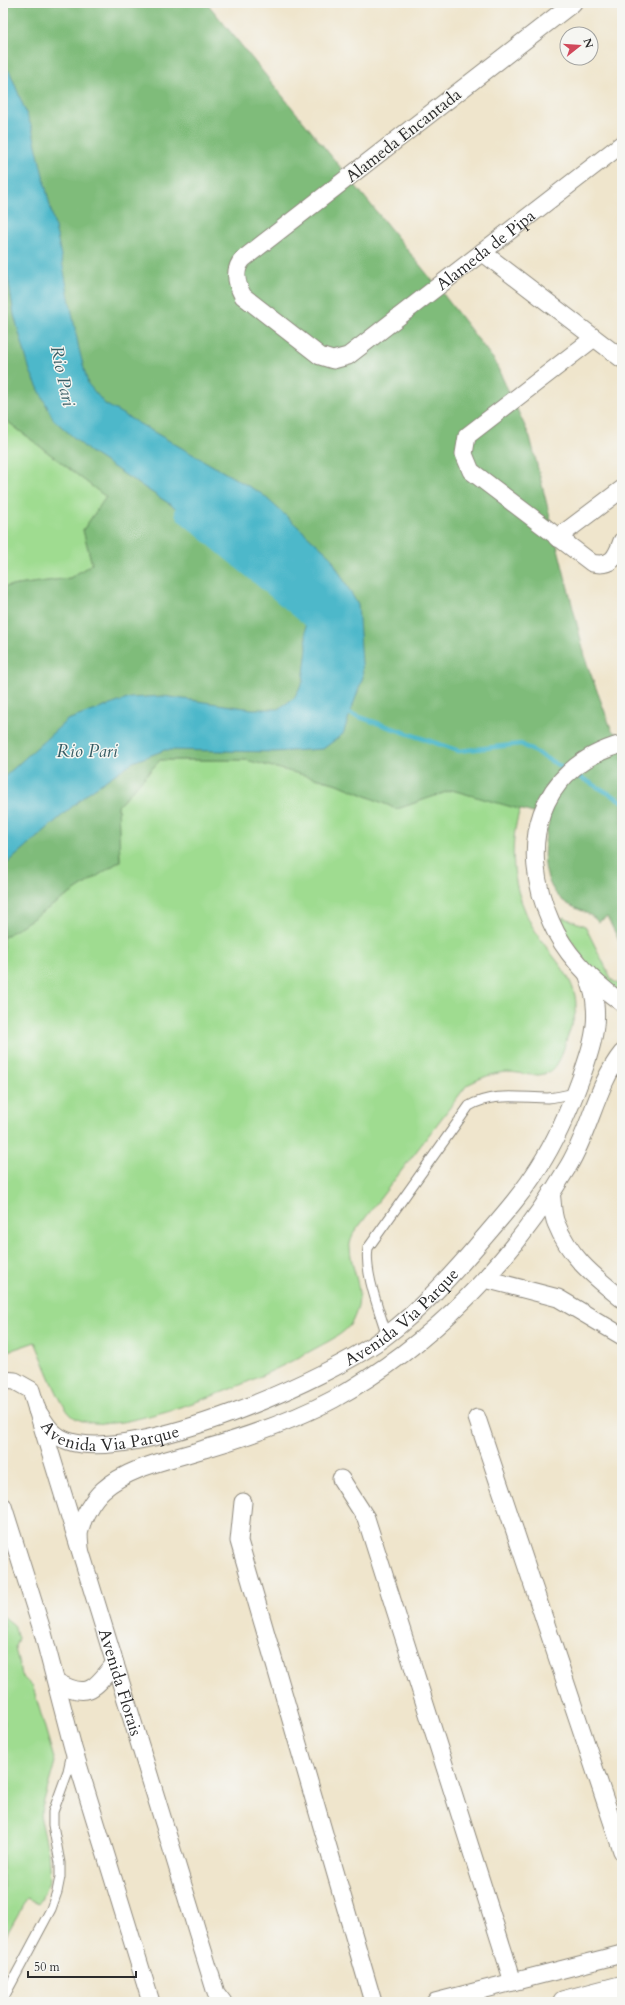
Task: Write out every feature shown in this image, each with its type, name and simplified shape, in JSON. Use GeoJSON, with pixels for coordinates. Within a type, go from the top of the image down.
{"type":"FeatureCollection","features":[{"type":"Feature","properties":{"kind":"street","name":"Alameda Encantada"},"geometry":{"type":"LineString","coordinates":[[348,356],[334,360],[320,356],[243,296],[237,283],[236,275],[237,269],[243,259],[573,3]]}},
{"type":"Feature","properties":{"kind":"street","name":"Alameda de Pipa"},"geometry":{"type":"LineString","coordinates":[[348,356],[622,144]]}},
{"type":"Feature","properties":{"kind":"street"},"geometry":{"type":"LineString","coordinates":[[482,252],[622,359]]}},
{"type":"Feature","properties":{"kind":"street"},"geometry":{"type":"LineString","coordinates":[[594,338],[471,433],[468,436],[464,454],[471,471],[592,564],[606,564],[614,559],[622,541]]}},
{"type":"Feature","properties":{"kind":"street"},"geometry":{"type":"LineString","coordinates":[[557,538],[622,489]]}},
{"type":"Feature","properties":{"kind":"street","name":"Avenida Via Parque"},"geometry":{"type":"LineString","coordinates":[[622,744],[600,750],[571,770],[556,785],[545,805],[538,825],[534,850],[542,898],[551,922],[566,947],[587,973],[602,988],[622,1003]]}},
{"type":"Feature","properties":{"kind":"street","name":"Avenida Via Parque"},"geometry":{"type":"LineString","coordinates":[[37,1410],[51,1432],[66,1441],[82,1445],[98,1446],[149,1439],[246,1408],[288,1390],[345,1363],[387,1336],[443,1285],[508,1209],[539,1167],[568,1112],[591,1051],[596,1004],[587,973]]}},
{"type":"Feature","properties":{"kind":"street","name":"Avenida Via Parque"},"geometry":{"type":"LineString","coordinates":[[80,1549],[79,1531],[91,1506],[103,1490],[118,1479],[139,1469],[255,1434],[290,1420],[335,1398],[415,1345],[445,1321],[500,1264],[551,1193],[570,1164],[586,1130],[608,1074],[622,1053]]}},
{"type":"Feature","properties":{"kind":"street"},"geometry":{"type":"LineString","coordinates":[[551,1193],[556,1222],[568,1246],[581,1265],[622,1299]]}},
{"type":"Feature","properties":{"kind":"street"},"geometry":{"type":"LineString","coordinates":[[485,1279],[558,1298],[622,1336]]}},
{"type":"Feature","properties":{"kind":"street","name":"Avenida Florais"},"geometry":{"type":"LineString","coordinates":[[3,1380],[15,1381],[31,1390],[216,1994],[223,2002]]}},
{"type":"Feature","properties":{"kind":"street"},"geometry":{"type":"LineString","coordinates":[[476,1418],[622,1851]]}},
{"type":"Feature","properties":{"kind":"street"},"geometry":{"type":"LineString","coordinates":[[341,1479],[366,1518],[513,1982]]}},
{"type":"Feature","properties":{"kind":"street"},"geometry":{"type":"LineString","coordinates":[[243,1502],[239,1541],[373,2002]]}},
{"type":"Feature","properties":{"kind":"street"},"geometry":{"type":"LineString","coordinates":[[3,1506],[57,1682],[73,1748],[151,2002]]}},
{"type":"Feature","properties":{"kind":"street"},"geometry":{"type":"LineString","coordinates":[[57,1682],[72,1691],[86,1691],[96,1686],[115,1662]]}},
{"type":"Feature","properties":{"kind":"street"},"geometry":{"type":"LineString","coordinates":[[435,2002],[622,1954]]}},
{"type":"Feature","properties":{"kind":"street"},"geometry":{"type":"LineString","coordinates":[[564,2002],[622,1987]]}},
{"type":"Feature","properties":{"kind":"lane"},"geometry":{"type":"LineString","coordinates":[[387,1336],[371,1280],[367,1256],[368,1248],[469,1106],[480,1099],[493,1097],[550,1098],[575,1093]]}},
{"type":"Feature","properties":{"kind":"lane"},"geometry":{"type":"LineString","coordinates":[[3,1999],[6,1988],[51,1909],[57,1892],[60,1877],[60,1863],[52,1812],[68,1771],[73,1748]]}},
{"type":"Feature","properties":{"kind":"green space"},"geometry":{"type":"Polygon","coordinates":[[[3,3],[207,3],[436,285],[494,360],[530,437],[587,664],[612,731],[622,737],[622,946],[607,917],[598,922],[587,913],[566,903],[558,896],[552,887],[545,866],[544,855],[546,833],[549,823],[540,815],[452,790],[397,809],[338,784],[246,760],[160,760],[118,806],[120,861],[3,938],[3,587],[70,578],[92,564],[83,530],[106,497],[3,418],[3,3]]]}},
{"type":"Feature","properties":{"kind":"green space"},"geometry":{"type":"Polygon","coordinates":[[[3,418],[106,497],[83,530],[92,564],[70,578],[3,587],[3,418]]]}},
{"type":"Feature","properties":{"kind":"green space"},"geometry":{"type":"Polygon","coordinates":[[[160,760],[247,760],[338,784],[397,809],[452,790],[520,809],[513,846],[516,884],[526,914],[532,926],[572,985],[575,995],[576,1010],[562,1054],[558,1063],[552,1070],[538,1075],[512,1072],[496,1073],[467,1085],[353,1234],[350,1243],[351,1258],[358,1284],[359,1301],[357,1311],[346,1330],[273,1371],[201,1400],[127,1421],[114,1423],[90,1423],[76,1419],[66,1409],[56,1392],[35,1342],[3,1353],[3,938],[120,861],[118,806],[160,760]]]}},
{"type":"Feature","properties":{"kind":"green space"},"geometry":{"type":"Polygon","coordinates":[[[563,917],[585,926],[612,980],[622,987],[622,996],[588,965],[560,924],[563,917]]]}},
{"type":"Feature","properties":{"kind":"green space"},"geometry":{"type":"Polygon","coordinates":[[[3,1616],[14,1625],[18,1638],[15,1647],[21,1675],[33,1687],[55,1762],[40,1815],[48,1851],[50,1880],[39,1903],[27,1898],[3,1941],[3,1616]]]}},
{"type":"Feature","properties":{"kind":"water","name":"Rio Pari"},"geometry":{"type":"Polygon","coordinates":[[[3,65],[10,72],[32,128],[58,240],[79,349],[88,384],[105,404],[262,494],[330,556],[358,605],[363,677],[343,734],[323,749],[275,752],[165,750],[133,762],[89,792],[3,867],[3,778],[67,720],[130,698],[163,696],[252,709],[278,709],[294,698],[303,682],[307,648],[304,611],[288,585],[263,565],[90,452],[53,419],[30,371],[14,315],[3,246],[3,65]]]}},
{"type":"Feature","properties":{"kind":"waterway","name":"Rio Pari"},"geometry":{"type":"LineString","coordinates":[[188,511],[319,620],[319,629]]}},
{"type":"Feature","properties":{"kind":"waterway"},"geometry":{"type":"LineString","coordinates":[[345,712],[459,751],[521,744],[567,770]]}},
{"type":"Feature","properties":{"kind":"waterway"},"geometry":{"type":"LineString","coordinates":[[573,773],[622,801]]}}]}
